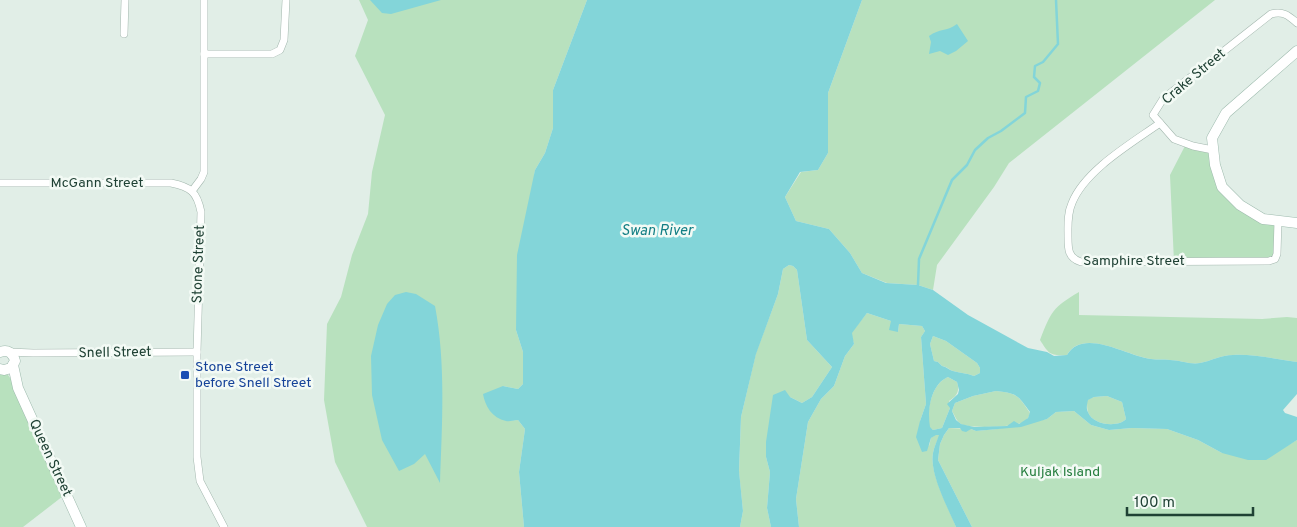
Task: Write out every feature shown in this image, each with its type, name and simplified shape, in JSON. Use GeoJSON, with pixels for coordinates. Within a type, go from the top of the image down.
{"type":"FeatureCollection","features":[{"type":"Feature","properties":{"kind":"street"},"geometry":{"type":"LineString","coordinates":[[124,34],[125,0]]}},
{"type":"Feature","properties":{"kind":"street"},"geometry":{"type":"LineString","coordinates":[[192,191],[204,172],[204,0]]}},
{"type":"Feature","properties":{"kind":"street"},"geometry":{"type":"LineString","coordinates":[[204,54],[272,54],[280,50],[284,40],[286,0]]}},
{"type":"Feature","properties":{"kind":"street","name":"Crake Street"},"geometry":{"type":"LineString","coordinates":[[1213,150],[1193,146],[1174,139],[1153,115],[1163,99],[1271,14],[1280,12],[1288,15],[1297,23]]}},
{"type":"Feature","properties":{"kind":"street"},"geometry":{"type":"LineString","coordinates":[[1296,53],[1226,112],[1212,138],[1215,165],[1222,188],[1240,205],[1263,219],[1297,223]]}},
{"type":"Feature","properties":{"kind":"street","name":"Samphire Street"},"geometry":{"type":"LineString","coordinates":[[1160,122],[1093,173],[1076,193],[1068,216],[1068,250],[1071,257],[1081,262],[1128,263],[1270,261],[1275,259],[1277,254],[1278,221]]}},
{"type":"Feature","properties":{"kind":"street","name":"McGann Street"},"geometry":{"type":"LineString","coordinates":[[0,183],[171,183],[184,186],[192,191]]}},
{"type":"Feature","properties":{"kind":"street","name":"Stone Street"},"geometry":{"type":"LineString","coordinates":[[192,191],[198,200],[201,212],[197,352],[197,457],[200,481],[224,527]]}},
{"type":"Feature","properties":{"kind":"street","name":"Snell Street"},"geometry":{"type":"LineString","coordinates":[[4,350],[33,354],[197,352]]}},
{"type":"Feature","properties":{"kind":"street","name":"Queen Street"},"geometry":{"type":"LineString","coordinates":[[4,350],[12,354],[18,388],[82,527]]}},
{"type":"Feature","properties":{"kind":"street","name":"Snell Street"},"geometry":{"type":"LineString","coordinates":[[14,363],[33,354]]}},
{"type":"Feature","properties":{"kind":"street"},"geometry":{"type":"LineString","coordinates":[[2,370],[11,368],[14,363]]}},
{"type":"Feature","properties":{"kind":"street","name":"Queen Street"},"geometry":{"type":"LineString","coordinates":[[2,370],[18,388]]}},
{"type":"Feature","properties":{"kind":"green space"},"geometry":{"type":"Polygon","coordinates":[[[359,0],[587,0],[553,90],[553,128],[545,153],[535,170],[516,330],[523,352],[523,384],[518,389],[503,386],[506,421],[518,420],[525,429],[519,472],[524,527],[367,527],[335,462],[324,400],[327,324],[341,297],[352,255],[368,214],[372,172],[385,115],[355,56],[368,20],[359,0]]]}},
{"type":"Feature","properties":{"kind":"green space"},"geometry":{"type":"Polygon","coordinates":[[[862,0],[1215,0],[1009,163],[994,187],[937,265],[933,290],[918,285],[887,283],[862,273],[850,253],[829,229],[796,221],[785,197],[801,172],[818,170],[828,153],[828,93],[862,0]]]}},
{"type":"Feature","properties":{"kind":"green space"},"geometry":{"type":"Polygon","coordinates":[[[1186,144],[1213,150],[1222,187],[1240,205],[1278,221],[1275,259],[1174,262],[1170,175],[1186,144]]]}},
{"type":"Feature","properties":{"kind":"green space"},"geometry":{"type":"Polygon","coordinates":[[[789,265],[797,270],[807,340],[832,367],[812,397],[802,403],[790,397],[766,457],[770,472],[767,508],[771,527],[740,527],[743,511],[739,472],[741,417],[756,353],[778,294],[783,269],[789,265]]]}},
{"type":"Feature","properties":{"kind":"green space"},"geometry":{"type":"Polygon","coordinates":[[[1079,292],[1079,315],[1297,318],[1297,362],[1265,357],[1229,355],[1193,363],[1141,357],[1106,345],[1094,343],[1083,343],[1074,347],[1067,355],[1050,353],[1040,340],[1050,317],[1063,302],[1079,292]]]}},
{"type":"Feature","properties":{"kind":"green space"},"geometry":{"type":"Polygon","coordinates":[[[867,313],[891,321],[898,332],[899,324],[922,326],[925,331],[921,337],[926,404],[920,421],[929,446],[931,438],[936,434],[940,435],[933,453],[934,470],[940,490],[956,527],[799,527],[796,499],[808,422],[821,399],[834,386],[845,356],[854,344],[851,333],[867,313]]]}},
{"type":"Feature","properties":{"kind":"green space"},"geometry":{"type":"Polygon","coordinates":[[[933,336],[946,341],[977,363],[980,373],[974,376],[953,371],[934,361],[930,344],[933,336]]]}},
{"type":"Feature","properties":{"kind":"green space"},"geometry":{"type":"Polygon","coordinates":[[[0,369],[4,370],[18,388],[67,493],[23,527],[0,527],[0,369]]]}},
{"type":"Feature","properties":{"kind":"green space"},"geometry":{"type":"Polygon","coordinates":[[[948,377],[957,382],[958,391],[949,401],[950,408],[942,428],[933,430],[929,427],[931,398],[942,380],[948,377]]]}},
{"type":"Feature","properties":{"kind":"green space"},"geometry":{"type":"Polygon","coordinates":[[[996,391],[1013,394],[1020,399],[1030,413],[1024,422],[992,427],[966,426],[958,422],[952,411],[955,403],[973,396],[996,391]]]}},
{"type":"Feature","properties":{"kind":"green space"},"geometry":{"type":"Polygon","coordinates":[[[1107,396],[1122,402],[1126,419],[1122,422],[1106,424],[1094,420],[1090,416],[1087,400],[1094,397],[1107,396]]]}},
{"type":"Feature","properties":{"kind":"green space","name":"Kuljak Island"},"geometry":{"type":"Polygon","coordinates":[[[1074,411],[1091,425],[1109,430],[1132,428],[1167,429],[1198,440],[1222,453],[1285,447],[1297,440],[1297,527],[972,527],[938,460],[940,444],[949,428],[976,431],[997,429],[1047,419],[1056,412],[1074,411]]]}},
{"type":"Feature","properties":{"kind":"water"},"geometry":{"type":"Polygon","coordinates":[[[370,0],[441,0],[391,14],[382,13],[370,0]]]}},
{"type":"Feature","properties":{"kind":"water","name":"Swan River"},"geometry":{"type":"Polygon","coordinates":[[[587,0],[862,0],[828,93],[828,153],[818,170],[800,172],[785,197],[796,221],[829,229],[850,253],[862,273],[886,283],[918,285],[933,290],[968,315],[1028,348],[1047,352],[1054,356],[1067,355],[1074,347],[1084,343],[1094,343],[1106,345],[1141,357],[1193,363],[1229,355],[1265,357],[1297,362],[1297,394],[1283,410],[1285,413],[1297,417],[1297,440],[1266,460],[1248,460],[1222,453],[1198,440],[1167,429],[1132,428],[1109,430],[1091,425],[1074,411],[1056,412],[1047,419],[1021,427],[976,431],[971,429],[966,432],[960,428],[949,428],[940,444],[938,460],[972,527],[956,527],[936,480],[934,470],[933,453],[939,435],[931,438],[927,451],[922,452],[916,437],[926,404],[921,337],[925,331],[922,326],[899,324],[898,332],[889,330],[891,321],[867,313],[852,333],[854,344],[845,356],[834,386],[821,399],[808,422],[796,499],[799,527],[771,527],[767,508],[770,472],[766,457],[766,442],[773,395],[785,390],[790,397],[802,403],[812,397],[832,367],[807,340],[797,270],[789,265],[783,269],[778,294],[756,354],[741,417],[739,471],[743,511],[740,527],[524,527],[519,472],[525,429],[518,420],[506,421],[493,414],[485,403],[483,394],[503,386],[518,389],[523,384],[523,352],[516,330],[517,255],[535,170],[545,153],[553,128],[553,90],[587,0]],[[933,336],[930,344],[934,361],[942,366],[974,376],[980,373],[977,363],[946,341],[933,336]],[[948,377],[942,380],[931,398],[929,420],[930,427],[933,430],[942,428],[950,408],[947,404],[958,394],[959,390],[957,382],[948,377]],[[996,391],[973,396],[955,403],[952,411],[956,420],[961,424],[974,427],[1007,426],[1014,421],[1019,424],[1028,418],[1030,412],[1020,399],[1013,394],[996,391]],[[1107,396],[1094,397],[1088,400],[1087,411],[1094,420],[1106,424],[1117,424],[1126,419],[1122,402],[1107,396]]]}},
{"type":"Feature","properties":{"kind":"water"},"geometry":{"type":"Polygon","coordinates":[[[957,24],[968,41],[948,55],[940,51],[929,54],[931,42],[929,36],[957,24]]]}},
{"type":"Feature","properties":{"kind":"water"},"geometry":{"type":"Polygon","coordinates":[[[406,292],[416,294],[435,306],[442,372],[440,483],[425,454],[414,464],[399,471],[382,440],[372,395],[371,356],[378,325],[387,304],[395,295],[406,292]]]}},
{"type":"Feature","properties":{"kind":"waterway"},"geometry":{"type":"LineString","coordinates":[[918,285],[919,259],[952,180],[967,165],[975,150],[988,138],[1025,113],[1026,97],[1038,91],[1040,83],[1034,77],[1035,66],[1043,62],[1058,44],[1056,0]]}},
{"type":"Feature","properties":{"kind":"place","name":"Stone Street before Snell Street"},"geometry":{"type":"Point","coordinates":[185,375]}}]}
